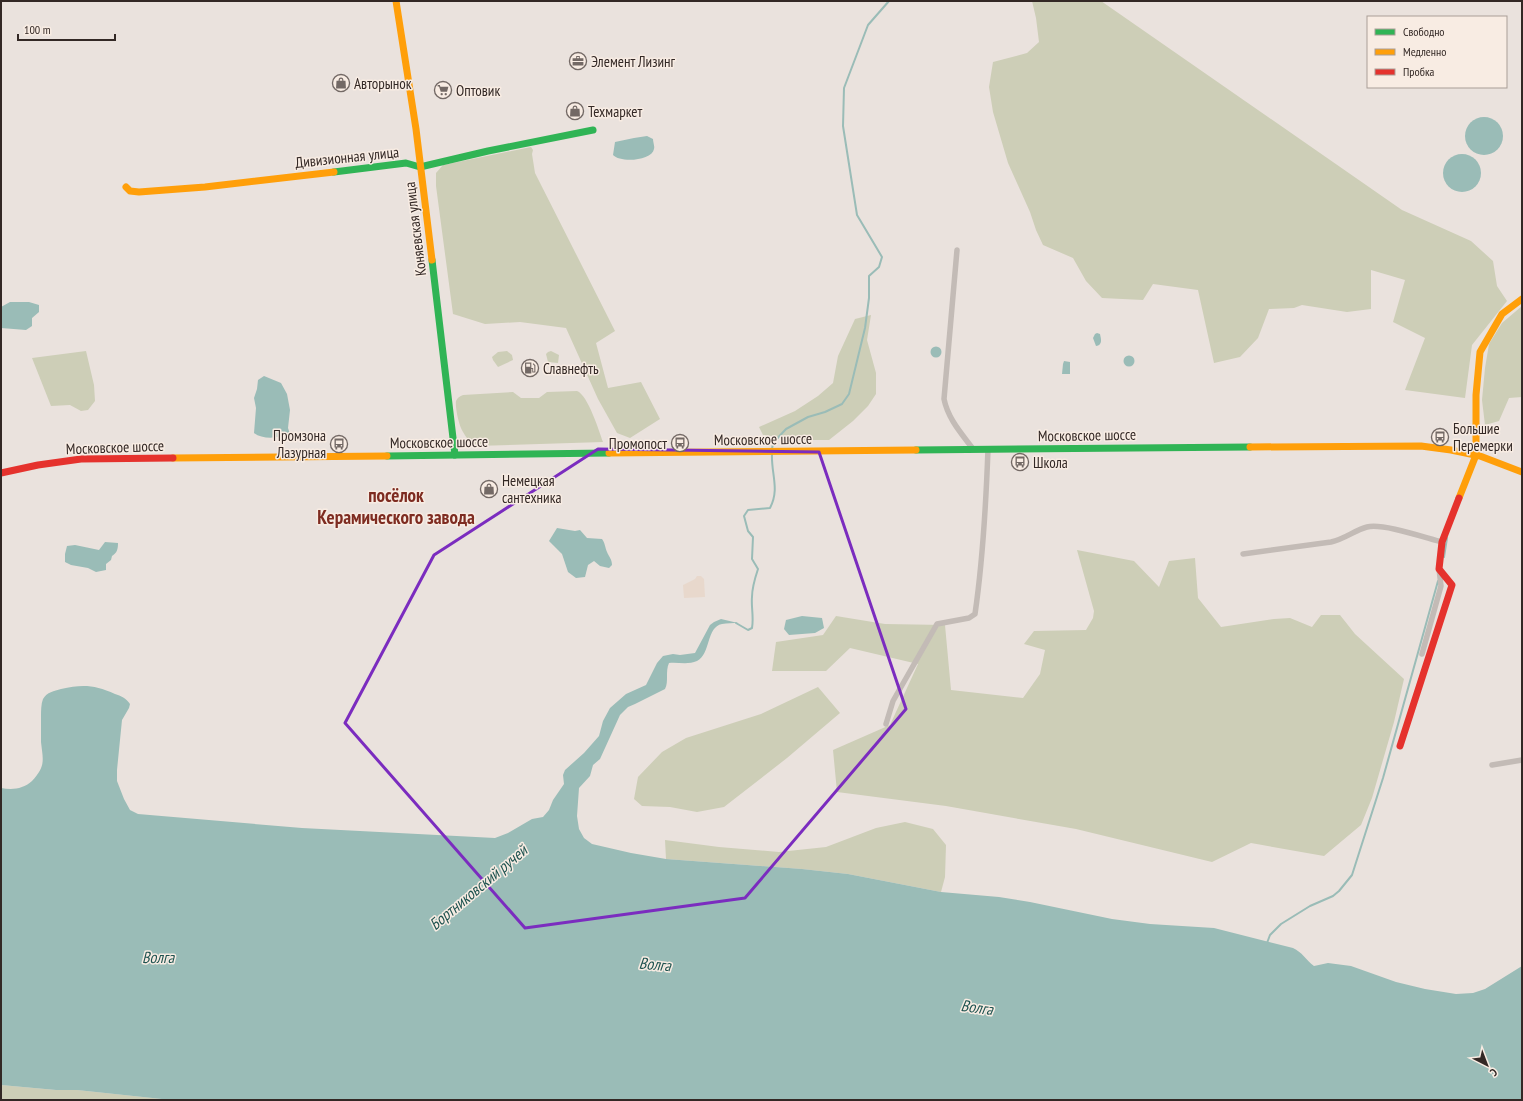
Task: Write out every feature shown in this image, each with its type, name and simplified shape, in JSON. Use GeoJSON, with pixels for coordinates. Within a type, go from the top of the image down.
{"type":"FeatureCollection","features":[{"type":"Feature","properties":{"kind":"main road","name":"Коняевская улица"},"geometry":{"type":"LineString","coordinates":[[396,1],[412,97],[455,455]]}},
{"type":"Feature","properties":{"kind":"main road","name":"Дивизионная улица"},"geometry":{"type":"LineString","coordinates":[[126,187],[130,191],[139,192],[205,187],[406,163],[420,168],[488,151],[593,130]]}},
{"type":"Feature","properties":{"kind":"main road"},"geometry":{"type":"LineString","coordinates":[[1400,746],[1452,586],[1439,569],[1442,542],[1476,455],[1476,395],[1480,352],[1492,328],[1502,314],[1522,299]]}},
{"type":"Feature","properties":{"kind":"main road","name":"Московское шоссе"},"geometry":{"type":"LineString","coordinates":[[1,473],[42,464],[81,460],[1406,445],[1437,447],[1476,455],[1522,472]]}},
{"type":"Feature","properties":{"kind":"street"},"geometry":{"type":"LineString","coordinates":[[957,250],[944,400],[950,416],[973,449]]}},
{"type":"Feature","properties":{"kind":"street"},"geometry":{"type":"LineString","coordinates":[[886,724],[893,701],[937,624],[969,618],[975,614],[979,590],[985,522],[988,449]]}},
{"type":"Feature","properties":{"kind":"street"},"geometry":{"type":"LineString","coordinates":[[1243,554],[1342,540],[1366,527],[1374,526],[1392,529],[1442,542]]}},
{"type":"Feature","properties":{"kind":"street"},"geometry":{"type":"LineString","coordinates":[[1422,654],[1441,586],[1439,569]]}},
{"type":"Feature","properties":{"kind":"street"},"geometry":{"type":"LineString","coordinates":[[1492,765],[1522,760]]}},
{"type":"Feature","properties":{"kind":"highlighted area"},"geometry":{"type":"Polygon","coordinates":[[[598,449],[819,452],[906,709],[745,898],[525,928],[345,723],[434,555],[598,449]]]}},
{"type":"Feature","properties":{"kind":"green space"},"geometry":{"type":"Polygon","coordinates":[[[1032,1],[1101,1],[1402,210],[1471,241],[1493,261],[1497,286],[1507,301],[1472,345],[1465,398],[1405,390],[1425,338],[1393,322],[1405,280],[1371,270],[1371,309],[1347,312],[1302,305],[1294,308],[1269,309],[1258,338],[1240,357],[1214,363],[1198,290],[1153,284],[1143,300],[1102,298],[1086,281],[1073,258],[1043,245],[1008,163],[993,112],[989,87],[993,62],[1027,53],[1039,42],[1032,1]]]}},
{"type":"Feature","properties":{"kind":"green space"},"geometry":{"type":"Polygon","coordinates":[[[531,147],[533,150],[532,154],[535,173],[615,331],[596,343],[608,388],[641,382],[660,419],[630,438],[617,433],[598,399],[566,328],[520,322],[485,324],[453,314],[436,186],[436,173],[443,165],[531,147]]]}},
{"type":"Feature","properties":{"kind":"green space"},"geometry":{"type":"Polygon","coordinates":[[[1522,306],[1522,397],[1509,398],[1499,421],[1485,425],[1482,400],[1489,344],[1502,323],[1522,306]]]}},
{"type":"Feature","properties":{"kind":"green space"},"geometry":{"type":"Polygon","coordinates":[[[871,315],[867,340],[876,373],[876,394],[868,406],[853,421],[829,440],[803,440],[763,435],[759,427],[795,411],[818,396],[833,383],[838,356],[855,319],[871,315]]]}},
{"type":"Feature","properties":{"kind":"green space"},"geometry":{"type":"Polygon","coordinates":[[[86,351],[94,385],[95,401],[88,410],[81,411],[70,405],[51,406],[32,358],[86,351]]]}},
{"type":"Feature","properties":{"kind":"green space"},"geometry":{"type":"Polygon","coordinates":[[[507,351],[512,355],[513,360],[498,367],[492,357],[498,352],[507,351]]]}},
{"type":"Feature","properties":{"kind":"green space"},"geometry":{"type":"Polygon","coordinates":[[[551,351],[559,355],[558,363],[548,362],[546,354],[551,351]]]}},
{"type":"Feature","properties":{"kind":"green space"},"geometry":{"type":"Polygon","coordinates":[[[577,391],[585,399],[589,406],[603,442],[476,446],[464,434],[460,426],[456,401],[463,395],[513,392],[521,398],[539,398],[547,392],[577,391]]]}},
{"type":"Feature","properties":{"kind":"green space"},"geometry":{"type":"Polygon","coordinates":[[[1077,550],[1134,561],[1159,587],[1169,561],[1195,558],[1198,598],[1221,627],[1290,618],[1312,627],[1321,615],[1340,615],[1355,634],[1404,679],[1394,722],[1372,798],[1361,825],[1324,856],[1251,843],[1212,862],[1076,829],[946,806],[837,792],[833,750],[890,725],[918,664],[850,648],[826,671],[772,671],[776,642],[823,635],[836,616],[885,624],[945,625],[951,690],[1023,698],[1040,674],[1045,650],[1024,644],[1034,631],[1086,630],[1093,618],[1094,611],[1077,550]]]}},
{"type":"Feature","properties":{"kind":"green space"},"geometry":{"type":"Polygon","coordinates":[[[818,687],[840,713],[787,758],[724,807],[697,812],[670,807],[642,806],[634,799],[638,777],[662,752],[686,738],[761,714],[818,687]]]}},
{"type":"Feature","properties":{"kind":"green space"},"geometry":{"type":"Polygon","coordinates":[[[905,822],[933,829],[946,845],[945,877],[941,892],[848,874],[802,869],[666,859],[665,840],[719,847],[779,852],[826,847],[876,828],[905,822]]]}},
{"type":"Feature","properties":{"kind":"green space"},"geometry":{"type":"Polygon","coordinates":[[[1,1085],[56,1090],[77,1090],[171,1100],[1,1100],[1,1085]]]}},
{"type":"Feature","properties":{"kind":"shaded area"},"geometry":{"type":"Polygon","coordinates":[[[697,576],[701,576],[704,579],[705,597],[684,598],[683,585],[695,579],[697,576]]]}},
{"type":"Feature","properties":{"kind":"water"},"geometry":{"type":"Polygon","coordinates":[[[1480,117],[1488,117],[1495,120],[1500,125],[1503,136],[1500,147],[1495,152],[1488,155],[1480,155],[1473,152],[1468,147],[1465,140],[1465,132],[1468,125],[1473,120],[1480,117]]]}},
{"type":"Feature","properties":{"kind":"water"},"geometry":{"type":"Polygon","coordinates":[[[647,136],[653,139],[654,147],[652,153],[648,156],[635,160],[629,160],[617,158],[613,155],[615,142],[647,136]]]}},
{"type":"Feature","properties":{"kind":"water"},"geometry":{"type":"Polygon","coordinates":[[[1458,154],[1466,154],[1473,157],[1478,162],[1481,173],[1478,184],[1473,189],[1466,192],[1458,192],[1451,189],[1446,184],[1443,177],[1443,169],[1446,162],[1451,157],[1458,154]]]}},
{"type":"Feature","properties":{"kind":"water"},"geometry":{"type":"Polygon","coordinates":[[[10,302],[29,302],[39,305],[39,312],[32,318],[32,326],[26,330],[1,328],[1,307],[10,302]]]}},
{"type":"Feature","properties":{"kind":"water"},"geometry":{"type":"Polygon","coordinates":[[[1097,333],[1100,334],[1101,342],[1096,346],[1093,338],[1097,333]]]}},
{"type":"Feature","properties":{"kind":"water"},"geometry":{"type":"Polygon","coordinates":[[[934,347],[938,347],[940,348],[940,356],[934,357],[931,354],[931,350],[934,347]]]}},
{"type":"Feature","properties":{"kind":"water"},"geometry":{"type":"Polygon","coordinates":[[[1129,355],[1133,357],[1135,361],[1133,365],[1129,367],[1125,365],[1123,361],[1125,357],[1129,355]]]}},
{"type":"Feature","properties":{"kind":"water"},"geometry":{"type":"Polygon","coordinates":[[[1064,361],[1070,362],[1070,374],[1062,374],[1064,361]]]}},
{"type":"Feature","properties":{"kind":"water"},"geometry":{"type":"Polygon","coordinates":[[[264,376],[281,383],[287,394],[290,410],[288,428],[290,434],[271,438],[262,437],[254,433],[256,408],[254,398],[258,380],[264,376]]]}},
{"type":"Feature","properties":{"kind":"water"},"geometry":{"type":"Polygon","coordinates":[[[557,528],[575,531],[580,530],[587,538],[602,539],[612,565],[609,568],[600,566],[594,561],[588,565],[585,577],[576,578],[568,572],[562,554],[549,541],[557,528]]]}},
{"type":"Feature","properties":{"kind":"water"},"geometry":{"type":"Polygon","coordinates":[[[105,542],[118,543],[116,552],[112,556],[111,560],[106,564],[106,570],[96,572],[88,568],[71,565],[65,562],[67,546],[75,545],[99,550],[105,542]]]}},
{"type":"Feature","properties":{"kind":"water"},"geometry":{"type":"Polygon","coordinates":[[[802,616],[822,618],[824,628],[815,633],[789,635],[784,629],[786,620],[802,616]]]}},
{"type":"Feature","properties":{"kind":"water","name":"Волга"},"geometry":{"type":"Polygon","coordinates":[[[721,619],[738,623],[722,624],[717,626],[713,630],[705,653],[697,661],[687,663],[669,663],[665,689],[628,707],[620,715],[600,759],[593,765],[590,776],[579,788],[577,816],[579,829],[584,838],[592,844],[666,859],[802,869],[848,874],[941,892],[999,897],[1030,902],[1112,919],[1150,924],[1214,928],[1293,948],[1314,966],[1328,963],[1351,966],[1396,982],[1456,994],[1473,993],[1485,989],[1522,966],[1522,1100],[171,1100],[77,1090],[56,1090],[1,1085],[1,788],[14,789],[25,786],[32,781],[40,771],[43,758],[41,742],[41,705],[43,699],[49,693],[69,687],[89,686],[119,696],[130,704],[122,720],[117,781],[130,810],[138,814],[302,828],[495,838],[508,833],[532,819],[543,817],[549,810],[553,800],[564,784],[563,775],[565,770],[584,753],[599,736],[603,721],[610,708],[626,694],[646,685],[657,663],[663,656],[695,653],[710,625],[721,619]]]}},
{"type":"Feature","properties":{"kind":"waterway","name":"Бортниковский ручей"},"geometry":{"type":"LineString","coordinates":[[772,449],[773,443],[786,429],[808,417],[825,412],[842,404],[849,394],[865,328],[869,298],[869,276],[879,267],[882,257],[857,215],[843,126],[844,88],[868,25],[889,1]]}},
{"type":"Feature","properties":{"kind":"waterway","name":"Бортниковский ручей"},"geometry":{"type":"LineString","coordinates":[[736,623],[748,630],[752,628],[752,593],[758,569],[752,559],[753,537],[748,531],[744,516],[748,510],[770,508],[773,501],[775,488],[772,454]]}},
{"type":"Feature","properties":{"kind":"waterway"},"geometry":{"type":"LineString","coordinates":[[1444,557],[1447,538]]}},
{"type":"Feature","properties":{"kind":"waterway"},"geometry":{"type":"LineString","coordinates":[[1267,943],[1270,935],[1281,924],[1310,906],[1333,896],[1352,875],[1383,778],[1438,581]]}},
{"type":"Feature","properties":{"kind":"traffic: fast"},"geometry":{"type":"LineString","coordinates":[[334,172],[406,163],[420,167],[488,151],[593,130]]}},
{"type":"Feature","properties":{"kind":"traffic: fast"},"geometry":{"type":"LineString","coordinates":[[432,260],[455,455]]}},
{"type":"Feature","properties":{"kind":"traffic: fast"},"geometry":{"type":"LineString","coordinates":[[916,450],[1250,447]]}},
{"type":"Feature","properties":{"kind":"traffic: fast"},"geometry":{"type":"LineString","coordinates":[[387,456],[609,453]]}},
{"type":"Feature","properties":{"kind":"traffic: slow"},"geometry":{"type":"LineString","coordinates":[[396,1],[416,129],[432,260]]}},
{"type":"Feature","properties":{"kind":"traffic: slow"},"geometry":{"type":"LineString","coordinates":[[126,187],[130,191],[139,192],[205,187],[334,172]]}},
{"type":"Feature","properties":{"kind":"traffic: slow"},"geometry":{"type":"LineString","coordinates":[[1459,498],[1476,455],[1476,395],[1480,352],[1502,314],[1522,299]]}},
{"type":"Feature","properties":{"kind":"traffic: slow"},"geometry":{"type":"LineString","coordinates":[[1250,447],[1421,446],[1480,456],[1522,472]]}},
{"type":"Feature","properties":{"kind":"traffic: slow"},"geometry":{"type":"LineString","coordinates":[[609,453],[916,450]]}},
{"type":"Feature","properties":{"kind":"traffic: slow"},"geometry":{"type":"LineString","coordinates":[[173,458],[387,456]]}},
{"type":"Feature","properties":{"kind":"traffic: jam"},"geometry":{"type":"LineString","coordinates":[[1,473],[38,465],[81,459],[173,458]]}},
{"type":"Feature","properties":{"kind":"traffic: jam"},"geometry":{"type":"LineString","coordinates":[[1400,746],[1452,585],[1439,569],[1442,542],[1459,498]]}},
{"type":"Feature","properties":{"kind":"place","name":"Элемент Лизинг"},"geometry":{"type":"Point","coordinates":[578,61]}},
{"type":"Feature","properties":{"kind":"place","name":"Авторынок"},"geometry":{"type":"Point","coordinates":[341,83]}},
{"type":"Feature","properties":{"kind":"place","name":"Оптовик"},"geometry":{"type":"Point","coordinates":[443,90]}},
{"type":"Feature","properties":{"kind":"place","name":"Техмаркет"},"geometry":{"type":"Point","coordinates":[575,111]}},
{"type":"Feature","properties":{"kind":"place","name":"Славнефть"},"geometry":{"type":"Point","coordinates":[530,368]}},
{"type":"Feature","properties":{"kind":"place","name":"Большие Перемерки"},"geometry":{"type":"Point","coordinates":[1440,437]}},
{"type":"Feature","properties":{"kind":"place","name":"Промопост"},"geometry":{"type":"Point","coordinates":[680,443]}},
{"type":"Feature","properties":{"kind":"place","name":"Промзона Лазурная"},"geometry":{"type":"Point","coordinates":[339,444]}},
{"type":"Feature","properties":{"kind":"place","name":"Школа"},"geometry":{"type":"Point","coordinates":[1020,462]}},
{"type":"Feature","properties":{"kind":"place","name":"Немецкая сантехника"},"geometry":{"type":"Point","coordinates":[489,489]}},
{"type":"Feature","properties":{"kind":"district","name":"посёлок Керамического завода"},"geometry":{"type":"Point","coordinates":[396,506]}}]}
